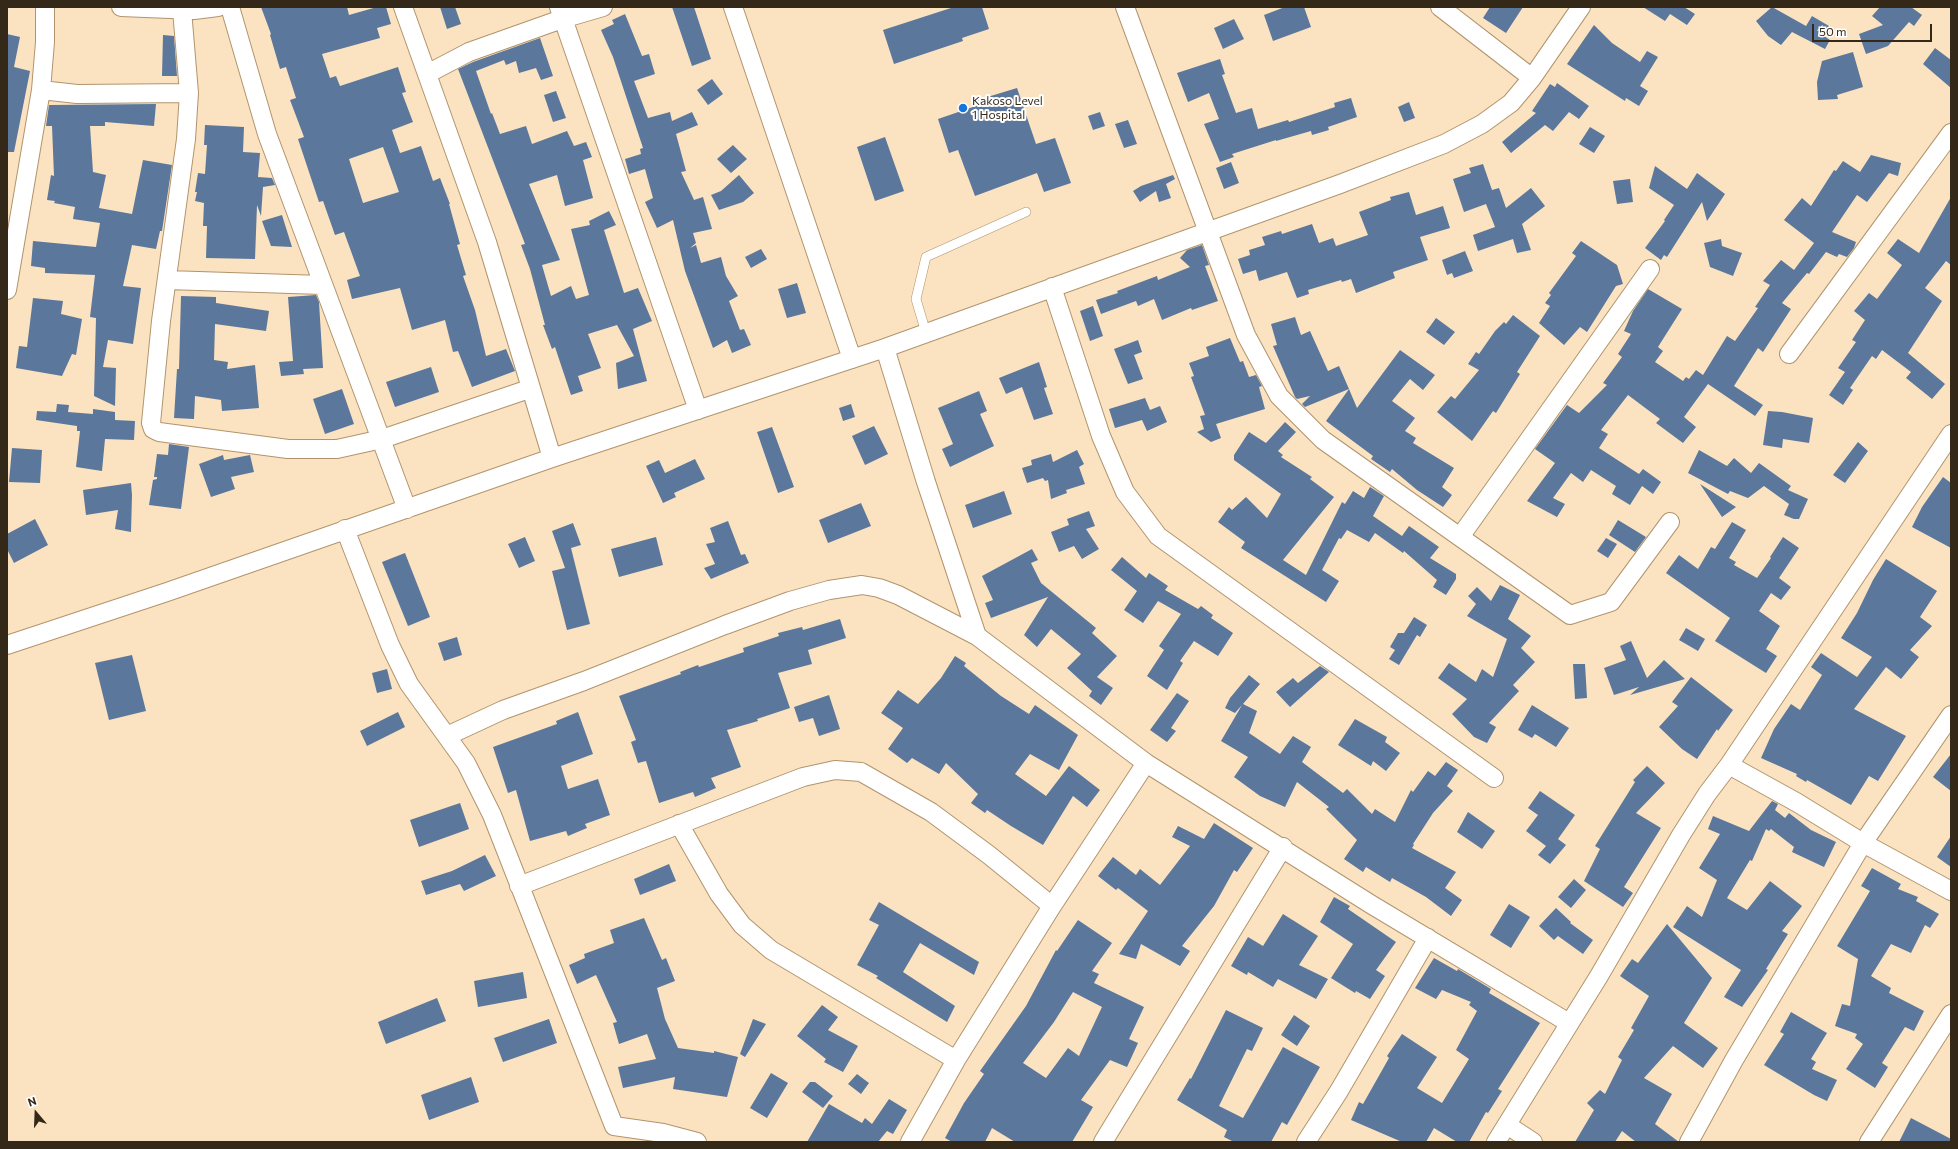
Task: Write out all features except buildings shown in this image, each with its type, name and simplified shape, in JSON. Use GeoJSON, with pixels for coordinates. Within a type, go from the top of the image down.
{"type":"FeatureCollection","features":[{"type":"Feature","properties":{"kind":"street"},"geometry":{"type":"LineString","coordinates":[[7,290],[41,90],[45,42],[45,7]]}},
{"type":"Feature","properties":{"kind":"street"},"geometry":{"type":"LineString","coordinates":[[121,7],[182,10],[218,7]]}},
{"type":"Feature","properties":{"kind":"street"},"geometry":{"type":"LineString","coordinates":[[230,7],[267,134],[407,509]]}},
{"type":"Feature","properties":{"kind":"street"},"geometry":{"type":"LineString","coordinates":[[403,7],[487,242],[552,458]]}},
{"type":"Feature","properties":{"kind":"street"},"geometry":{"type":"LineString","coordinates":[[427,74],[469,52],[560,13],[603,7]]}},
{"type":"Feature","properties":{"kind":"street"},"geometry":{"type":"LineString","coordinates":[[733,7],[852,360]]}},
{"type":"Feature","properties":{"kind":"street"},"geometry":{"type":"LineString","coordinates":[[1125,7],[1206,231],[1246,335],[1279,396],[1323,440],[1570,615],[1610,602],[1670,522]]}},
{"type":"Feature","properties":{"kind":"street"},"geometry":{"type":"LineString","coordinates":[[1440,7],[1532,78]]}},
{"type":"Feature","properties":{"kind":"street"},"geometry":{"type":"LineString","coordinates":[[7,645],[552,458],[852,360],[1206,231],[1340,184],[1444,144],[1482,124],[1511,103],[1532,78],[1581,7]]}},
{"type":"Feature","properties":{"kind":"street"},"geometry":{"type":"LineString","coordinates":[[182,10],[189,92],[186,139],[161,321],[151,423],[153,429],[159,432],[288,449],[336,449],[382,439],[530,389]]}},
{"type":"Feature","properties":{"kind":"street"},"geometry":{"type":"LineString","coordinates":[[560,13],[698,410]]}},
{"type":"Feature","properties":{"kind":"street"},"geometry":{"type":"LineString","coordinates":[[41,90],[78,94],[189,92]]}},
{"type":"Feature","properties":{"kind":"street"},"geometry":{"type":"LineString","coordinates":[[1789,354],[1951,133]]}},
{"type":"Feature","properties":{"kind":"street"},"geometry":{"type":"LineString","coordinates":[[1460,537],[1650,269]]}},
{"type":"Feature","properties":{"kind":"street"},"geometry":{"type":"LineString","coordinates":[[167,280],[322,284]]}},
{"type":"Feature","properties":{"kind":"street"},"geometry":{"type":"LineString","coordinates":[[1052,287],[1101,436],[1125,492],[1158,536],[1494,778]]}},
{"type":"Feature","properties":{"kind":"street"},"geometry":{"type":"LineString","coordinates":[[885,348],[926,482],[977,636]]}},
{"type":"Feature","properties":{"kind":"street"},"geometry":{"type":"LineString","coordinates":[[1496,1142],[1707,794],[1729,765],[1951,434]]}},
{"type":"Feature","properties":{"kind":"street"},"geometry":{"type":"LineString","coordinates":[[345,529],[390,645],[409,684],[466,764],[492,815],[617,1134],[663,1133],[698,1142]]}},
{"type":"Feature","properties":{"kind":"street"},"geometry":{"type":"LineString","coordinates":[[447,736],[503,710],[584,681],[790,601],[829,590],[862,585],[879,588],[898,595],[977,636],[1146,763],[1282,847],[1372,905],[1569,1023]]}},
{"type":"Feature","properties":{"kind":"street"},"geometry":{"type":"LineString","coordinates":[[1689,1142],[1734,1060],[1863,843],[1951,715]]}},
{"type":"Feature","properties":{"kind":"street"},"geometry":{"type":"LineString","coordinates":[[910,1142],[956,1060],[1052,906],[1146,763]]}},
{"type":"Feature","properties":{"kind":"street"},"geometry":{"type":"LineString","coordinates":[[1729,765],[1796,802],[1863,843],[1951,891]]}},
{"type":"Feature","properties":{"kind":"street"},"geometry":{"type":"LineString","coordinates":[[519,886],[803,777],[835,770],[861,772],[931,812],[989,855],[1052,906]]}},
{"type":"Feature","properties":{"kind":"street"},"geometry":{"type":"LineString","coordinates":[[679,824],[719,894],[742,925],[770,950],[956,1060]]}},
{"type":"Feature","properties":{"kind":"street"},"geometry":{"type":"LineString","coordinates":[[1103,1142],[1282,847]]}},
{"type":"Feature","properties":{"kind":"street"},"geometry":{"type":"LineString","coordinates":[[1306,1142],[1343,1084],[1428,938]]}},
{"type":"Feature","properties":{"kind":"street"},"geometry":{"type":"LineString","coordinates":[[1869,1142],[1951,1014]]}},
{"type":"Feature","properties":{"kind":"street"},"geometry":{"type":"LineString","coordinates":[[1507,1125],[1533,1142]]}},
{"type":"Feature","properties":{"kind":"lane"},"geometry":{"type":"LineString","coordinates":[[926,333],[916,299],[926,257],[1026,212]]}},
{"type":"Feature","properties":{"kind":"place","name":"Kakoso Level 1 Hospital"},"geometry":{"type":"Point","coordinates":[963,108]}}]}
